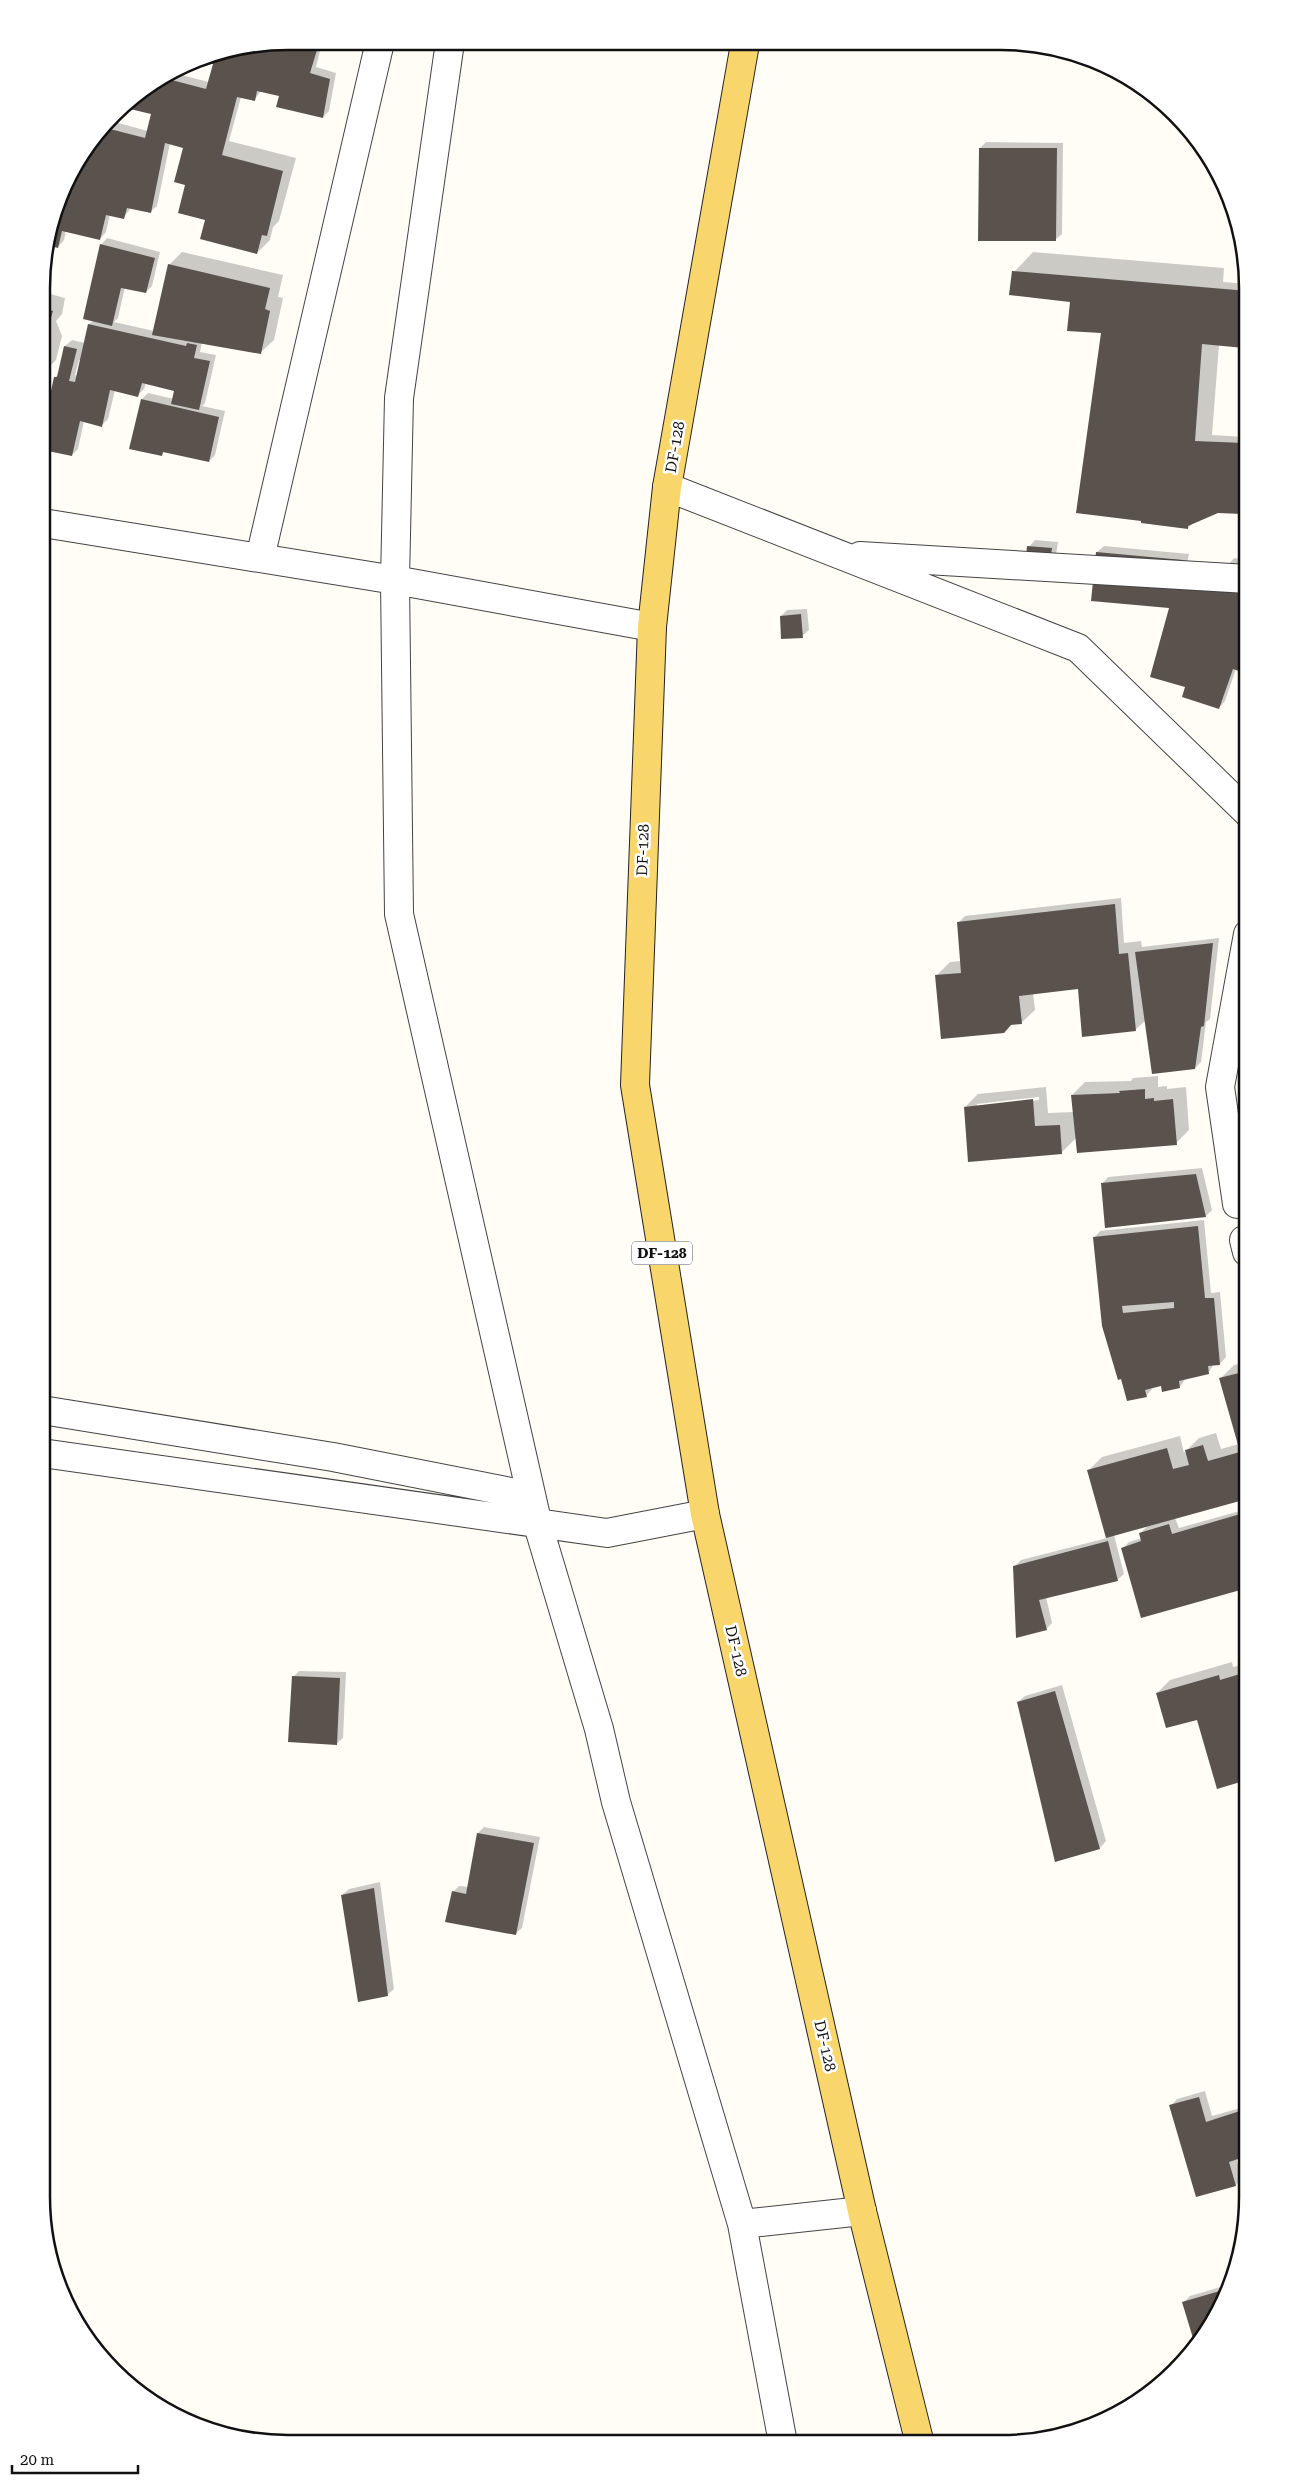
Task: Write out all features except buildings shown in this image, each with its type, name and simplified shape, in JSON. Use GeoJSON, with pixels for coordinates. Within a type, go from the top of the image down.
{"type":"FeatureCollection","features":[{"type":"Feature","properties":{"kind":"main road","name":"DF-128"},"geometry":{"type":"LineString","coordinates":[[744,50],[667,488],[652,627],[635,1085],[705,1514],[862,2211],[918,2435]]}},
{"type":"Feature","properties":{"kind":"street"},"geometry":{"type":"LineString","coordinates":[[260,558],[378,50]]}},
{"type":"Feature","properties":{"kind":"street"},"geometry":{"type":"LineString","coordinates":[[449,50],[399,398],[395,580],[399,914],[538,1525],[599,1729],[616,1802],[742,2224],[782,2435]]}},
{"type":"Feature","properties":{"kind":"street"},"geometry":{"type":"LineString","coordinates":[[667,488],[1078,648],[1239,804]]}},
{"type":"Feature","properties":{"kind":"street"},"geometry":{"type":"LineString","coordinates":[[50,524],[395,580],[652,627]]}},
{"type":"Feature","properties":{"kind":"street"},"geometry":{"type":"LineString","coordinates":[[834,554],[1239,578]]}},
{"type":"Feature","properties":{"kind":"street"},"geometry":{"type":"LineString","coordinates":[[1237,1204],[1220,1087],[1239,983]]}},
{"type":"Feature","properties":{"kind":"street"},"geometry":{"type":"LineString","coordinates":[[50,1411],[333,1457],[531,1496]]}},
{"type":"Feature","properties":{"kind":"street"},"geometry":{"type":"LineString","coordinates":[[50,1453],[538,1525],[607,1533],[705,1514]]}},
{"type":"Feature","properties":{"kind":"street"},"geometry":{"type":"LineString","coordinates":[[742,2224],[862,2211]]}}]}
